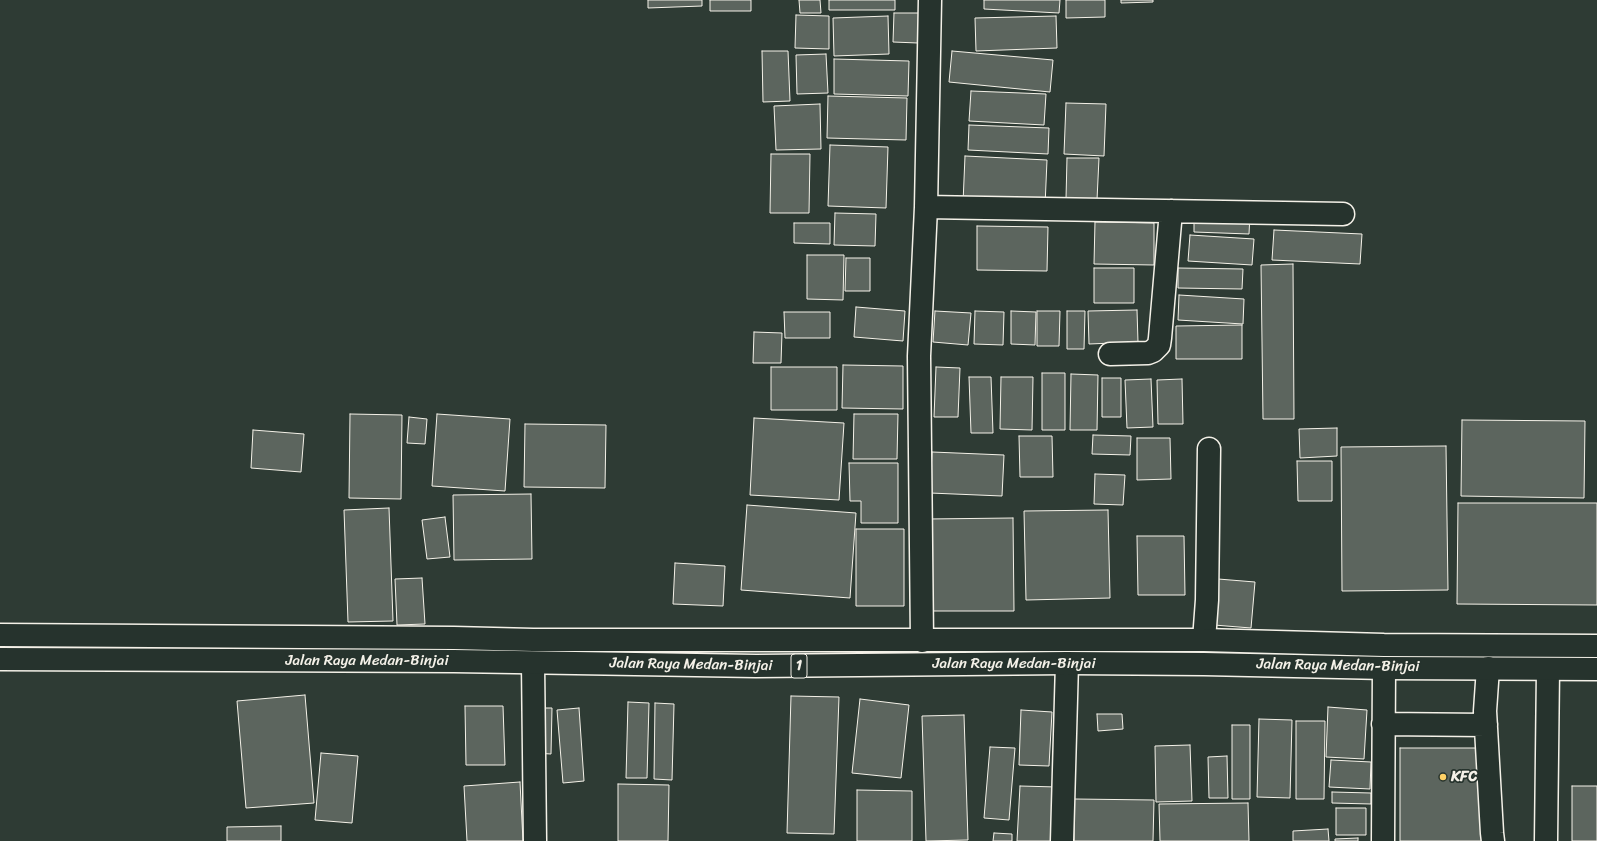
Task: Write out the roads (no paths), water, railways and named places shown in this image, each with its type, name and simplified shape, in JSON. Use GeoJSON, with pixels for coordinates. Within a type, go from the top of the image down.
{"type":"FeatureCollection","features":[{"type":"Feature","properties":{"kind":"main road"},"geometry":{"type":"LineString","coordinates":[[922,641],[919,356],[926,207],[930,0]]}},
{"type":"Feature","properties":{"kind":"main road"},"geometry":{"type":"LineString","coordinates":[[926,207],[1343,214]]}},
{"type":"Feature","properties":{"kind":"main road"},"geometry":{"type":"LineString","coordinates":[[1110,354],[1148,353],[1153,351],[1158,345],[1160,338],[1171,211]]}},
{"type":"Feature","properties":{"kind":"main road"},"geometry":{"type":"LineString","coordinates":[[1204,640],[1207,600],[1209,449]]}},
{"type":"Feature","properties":{"kind":"main road","name":"Jalan Raya Medan-Binjai"},"geometry":{"type":"LineString","coordinates":[[0,635],[454,638],[533,640],[1204,640],[1384,645],[1597,646]]}},
{"type":"Feature","properties":{"kind":"main road","name":"Jalan Raya Medan-Binjai"},"geometry":{"type":"LineString","coordinates":[[0,659],[446,661],[756,666],[1067,663],[1384,668],[1597,669]]}},
{"type":"Feature","properties":{"kind":"main road"},"geometry":{"type":"LineString","coordinates":[[533,663],[535,841]]}},
{"type":"Feature","properties":{"kind":"main road"},"geometry":{"type":"LineString","coordinates":[[1062,841],[1067,663]]}},
{"type":"Feature","properties":{"kind":"main road"},"geometry":{"type":"LineString","coordinates":[[1383,841],[1384,668]]}},
{"type":"Feature","properties":{"kind":"main road"},"geometry":{"type":"LineString","coordinates":[[1488,668],[1486,725],[1493,841]]}},
{"type":"Feature","properties":{"kind":"main road"},"geometry":{"type":"LineString","coordinates":[[1546,841],[1548,669]]}},
{"type":"Feature","properties":{"kind":"main road"},"geometry":{"type":"LineString","coordinates":[[1383,724],[1486,725]]}},
{"type":"Feature","properties":{"kind":"place","name":"KFC"},"geometry":{"type":"Point","coordinates":[1443,777]}}]}
